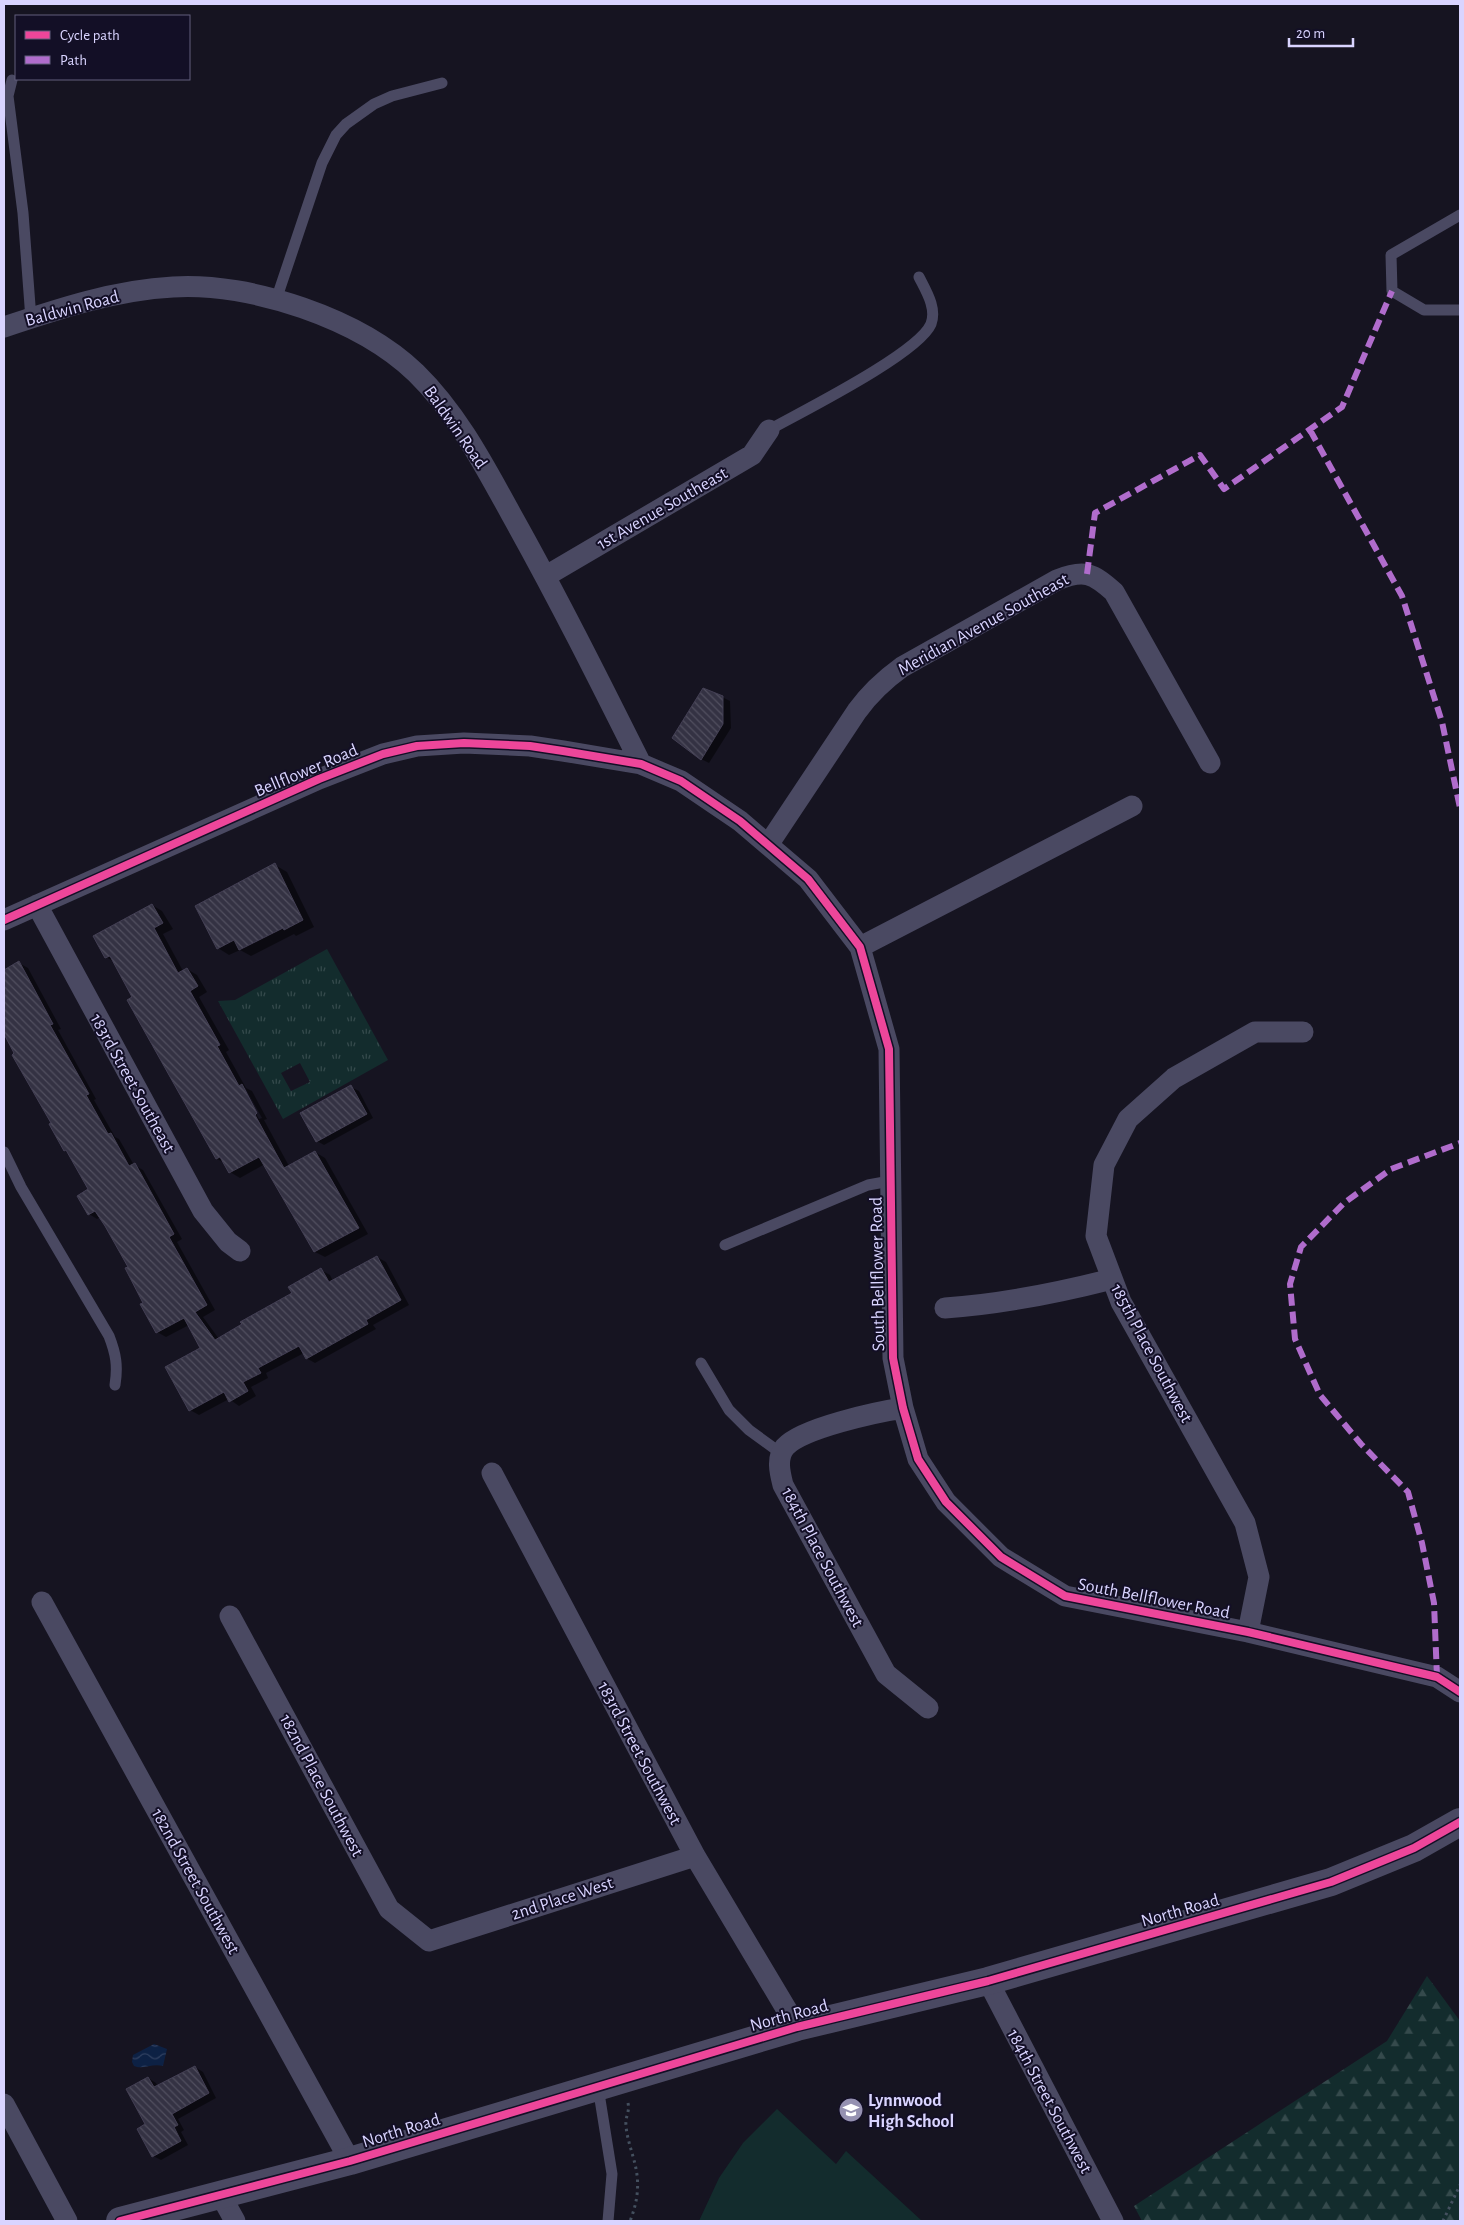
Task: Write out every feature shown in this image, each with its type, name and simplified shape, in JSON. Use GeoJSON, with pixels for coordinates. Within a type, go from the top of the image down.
{"type":"FeatureCollection","features":[{"type":"Feature","properties":{"kind":"street","name":"Baldwin Road"},"geometry":{"type":"LineString","coordinates":[[4,327],[105,298],[135,291],[174,287],[235,290],[276,300],[322,315],[382,344],[415,372],[436,394],[475,450],[546,576],[641,764]]}},
{"type":"Feature","properties":{"kind":"street","name":"1st Avenue Southeast"},"geometry":{"type":"LineString","coordinates":[[546,576],[752,455],[768,430]]}},
{"type":"Feature","properties":{"kind":"street","name":"Meridian Avenue Southeast"},"geometry":{"type":"LineString","coordinates":[[768,845],[857,711],[883,681],[910,662],[1057,580],[1074,573],[1088,574],[1101,580],[1114,592],[1210,762]]}},
{"type":"Feature","properties":{"kind":"street","name":"Bellflower Road"},"geometry":{"type":"LineString","coordinates":[[4,920],[327,775],[383,754],[417,746],[464,743],[530,746],[602,756],[641,764]]}},
{"type":"Feature","properties":{"kind":"street","name":"South Bellflower Road"},"geometry":{"type":"LineString","coordinates":[[641,764],[681,781],[740,821],[808,880],[860,947],[888,1049],[893,1358],[903,1408],[918,1458],[946,1502],[1002,1557],[1065,1596],[1248,1632],[1437,1676],[1460,1692]]}},
{"type":"Feature","properties":{"kind":"street"},"geometry":{"type":"LineString","coordinates":[[860,947],[1132,806]]}},
{"type":"Feature","properties":{"kind":"street","name":"183rd Street Southeast"},"geometry":{"type":"LineString","coordinates":[[37,906],[203,1211],[228,1242],[240,1251]]}},
{"type":"Feature","properties":{"kind":"street","name":"185th Place Southwest"},"geometry":{"type":"LineString","coordinates":[[1248,1632],[1259,1578],[1245,1523],[1121,1302],[1096,1236],[1104,1165],[1128,1119],[1174,1078],[1255,1032],[1304,1032]]}},
{"type":"Feature","properties":{"kind":"street"},"geometry":{"type":"LineString","coordinates":[[945,1308],[988,1305],[1053,1294],[1112,1279]]}},
{"type":"Feature","properties":{"kind":"street"},"geometry":{"type":"LineString","coordinates":[[782,1454],[785,1448],[802,1435],[875,1412],[903,1408]]}},
{"type":"Feature","properties":{"kind":"street","name":"184th Place Southwest"},"geometry":{"type":"LineString","coordinates":[[782,1454],[779,1465],[783,1485],[886,1674],[928,1708]]}},
{"type":"Feature","properties":{"kind":"street","name":"183rd Street Southwest"},"geometry":{"type":"LineString","coordinates":[[492,1473],[695,1856],[797,2027]]}},
{"type":"Feature","properties":{"kind":"street","name":"182nd Street Southwest"},"geometry":{"type":"LineString","coordinates":[[42,1602],[350,2161]]}},
{"type":"Feature","properties":{"kind":"street","name":"182nd Place Southwest"},"geometry":{"type":"LineString","coordinates":[[230,1616],[389,1909],[429,1941]]}},
{"type":"Feature","properties":{"kind":"street","name":"North Road"},"geometry":{"type":"LineString","coordinates":[[120,2221],[350,2161],[797,2027],[988,1981],[1331,1882],[1414,1848],[1460,1822]]}},
{"type":"Feature","properties":{"kind":"street","name":"2nd Place West"},"geometry":{"type":"LineString","coordinates":[[429,1941],[695,1856]]}},
{"type":"Feature","properties":{"kind":"street","name":"184th Street Southwest"},"geometry":{"type":"LineString","coordinates":[[988,1981],[1113,2221]]}},
{"type":"Feature","properties":{"kind":"street"},"geometry":{"type":"LineString","coordinates":[[4,2104],[67,2221]]}},
{"type":"Feature","properties":{"kind":"street"},"geometry":{"type":"LineString","coordinates":[[220,2194],[235,2221]]}},
{"type":"Feature","properties":{"kind":"lane"},"geometry":{"type":"LineString","coordinates":[[12,80],[8,96],[23,213],[31,319]]}},
{"type":"Feature","properties":{"kind":"lane"},"geometry":{"type":"LineString","coordinates":[[276,300],[322,164],[336,135],[346,124],[374,104],[392,96],[442,83]]}},
{"type":"Feature","properties":{"kind":"lane"},"geometry":{"type":"LineString","coordinates":[[1460,215],[1391,255],[1392,291],[1424,310],[1460,310]]}},
{"type":"Feature","properties":{"kind":"lane"},"geometry":{"type":"LineString","coordinates":[[768,430],[860,379],[919,340],[931,323],[931,300],[919,277]]}},
{"type":"Feature","properties":{"kind":"lane"},"geometry":{"type":"LineString","coordinates":[[4,1152],[21,1187],[110,1336],[118,1370],[114,1385]]}},
{"type":"Feature","properties":{"kind":"lane"},"geometry":{"type":"LineString","coordinates":[[725,1245],[868,1185],[890,1181]]}},
{"type":"Feature","properties":{"kind":"lane"},"geometry":{"type":"LineString","coordinates":[[701,1364],[729,1410],[749,1430],[782,1454]]}},
{"type":"Feature","properties":{"kind":"lane"},"geometry":{"type":"LineString","coordinates":[[608,2221],[612,2174],[611,2083]]}},
{"type":"Feature","properties":{"kind":"path"},"geometry":{"type":"LineString","coordinates":[[611,2083],[630,2112],[625,2122],[637,2174],[636,2204],[630,2221]]}},
{"type":"Feature","properties":{"kind":"path"},"geometry":{"type":"LineString","coordinates":[[1443,2221],[1460,2185]]}},
{"type":"Feature","properties":{"kind":"green space"},"geometry":{"type":"Polygon","coordinates":[[[327,949],[388,1060],[283,1119],[218,1001],[235,1000],[327,949]],[[300,1063],[281,1073],[291,1091],[310,1082],[300,1063]]]}},
{"type":"Feature","properties":{"kind":"green space"},"geometry":{"type":"Polygon","coordinates":[[[1427,1976],[1460,2021],[1460,2221],[1142,2221],[1134,2206],[1387,2041],[1427,1976]]]}},
{"type":"Feature","properties":{"kind":"green space"},"geometry":{"type":"Polygon","coordinates":[[[777,2109],[836,2164],[846,2151],[922,2221],[699,2221],[719,2178],[743,2143],[777,2109]]]}},
{"type":"Feature","properties":{"kind":"water"},"geometry":{"type":"Polygon","coordinates":[[[154,2044],[167,2049],[163,2066],[134,2066],[132,2062],[133,2055],[154,2044]]]}},
{"type":"Feature","properties":{"kind":"building"},"geometry":{"type":"Polygon","coordinates":[[[703,688],[723,696],[723,724],[701,760],[672,738],[703,688]]]}},
{"type":"Feature","properties":{"kind":"building"},"geometry":{"type":"Polygon","coordinates":[[[275,863],[303,920],[239,950],[234,940],[217,949],[195,906],[275,863]]]}},
{"type":"Feature","properties":{"kind":"building"},"geometry":{"type":"Polygon","coordinates":[[[152,904],[163,923],[154,928],[178,973],[187,968],[198,986],[190,991],[220,1045],[217,1046],[239,1086],[242,1084],[257,1113],[255,1115],[284,1168],[315,1151],[359,1228],[314,1252],[259,1157],[229,1173],[220,1157],[216,1159],[127,1000],[132,997],[110,956],[105,958],[93,936],[152,904]]]}},
{"type":"Feature","properties":{"kind":"building"},"geometry":{"type":"Polygon","coordinates":[[[19,961],[53,1024],[50,1025],[89,1094],[86,1095],[108,1134],[111,1133],[129,1166],[135,1163],[174,1234],[169,1237],[207,1305],[195,1312],[215,1340],[242,1324],[240,1322],[292,1293],[288,1287],[321,1268],[329,1282],[377,1256],[401,1300],[366,1320],[368,1324],[306,1359],[299,1346],[258,1368],[261,1373],[243,1382],[248,1391],[229,1402],[224,1392],[189,1411],[165,1367],[200,1348],[184,1318],[156,1333],[140,1304],[143,1303],[125,1268],[128,1267],[105,1226],[95,1211],[88,1215],[77,1196],[88,1189],[49,1124],[51,1123],[12,1055],[14,1053],[4,1034],[4,970],[19,961]]]}},
{"type":"Feature","properties":{"kind":"building"},"geometry":{"type":"Polygon","coordinates":[[[351,1085],[367,1114],[316,1142],[300,1113],[351,1085]]]}},
{"type":"Feature","properties":{"kind":"building"},"geometry":{"type":"Polygon","coordinates":[[[195,2066],[209,2093],[172,2114],[178,2125],[174,2127],[181,2141],[152,2157],[137,2129],[145,2124],[126,2089],[148,2077],[154,2087],[195,2066]]]}},
{"type":"Feature","properties":{"kind":"marked path"},"geometry":{"type":"LineString","coordinates":[[1087,574],[1095,513],[1200,455],[1224,489],[1342,407],[1392,291]]}},
{"type":"Feature","properties":{"kind":"marked path"},"geometry":{"type":"LineString","coordinates":[[1310,430],[1402,596],[1442,722],[1460,808]]}},
{"type":"Feature","properties":{"kind":"marked path"},"geometry":{"type":"LineString","coordinates":[[1437,1677],[1434,1603],[1422,1543],[1408,1492],[1361,1444],[1320,1395],[1295,1339],[1290,1284],[1301,1247],[1344,1203],[1391,1169],[1460,1143]]}},
{"type":"Feature","properties":{"kind":"cycle path"},"geometry":{"type":"LineString","coordinates":[[4,920],[319,779],[383,754],[417,746],[464,743],[530,746],[641,764],[681,781],[740,821],[808,879],[860,947],[889,1049],[893,1358],[903,1408],[918,1459],[946,1502],[1001,1557],[1065,1596],[1248,1632],[1437,1677],[1460,1692]]}},
{"type":"Feature","properties":{"kind":"cycle path"},"geometry":{"type":"LineString","coordinates":[[120,2221],[350,2161],[797,2027],[988,1981],[1331,1882],[1414,1848],[1460,1822]]}},
{"type":"Feature","properties":{"kind":"place","name":"Lynnwood High School"},"geometry":{"type":"Point","coordinates":[851,2110]}}]}
